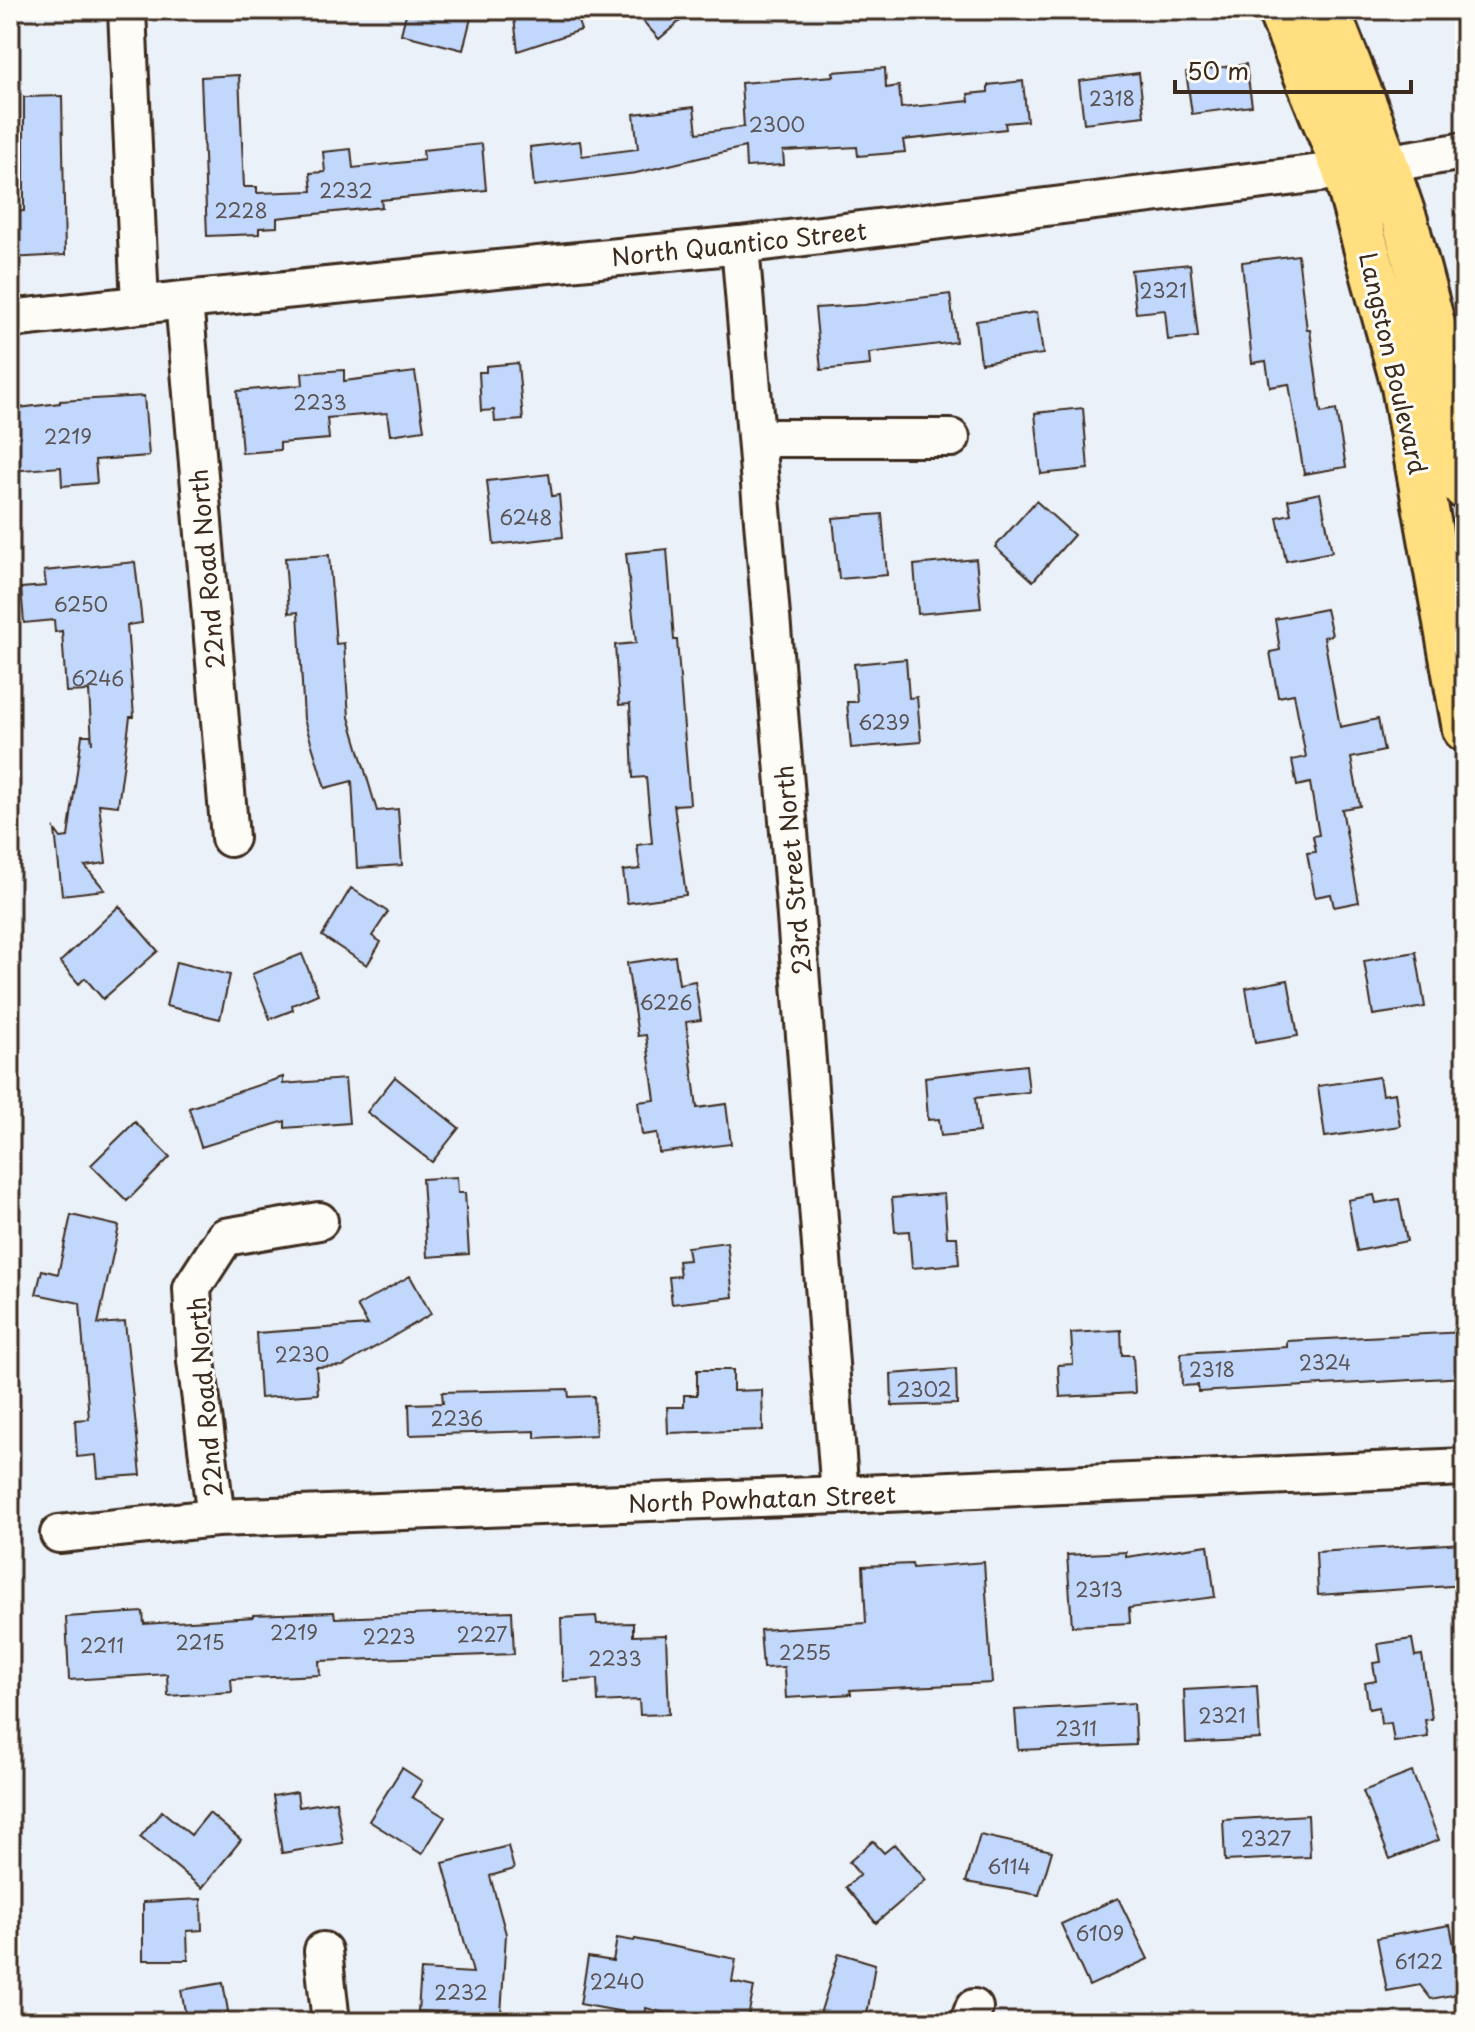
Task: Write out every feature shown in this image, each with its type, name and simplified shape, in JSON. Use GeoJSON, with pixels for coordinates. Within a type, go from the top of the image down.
{"type":"FeatureCollection","features":[{"type":"Feature","properties":{"kind":"main road","name":"Langston Boulevard"},"geometry":{"type":"LineString","coordinates":[[1280,10],[1365,167],[1405,221],[1445,372],[1465,487]]}},
{"type":"Feature","properties":{"kind":"main road","name":"Langston Boulevard"},"geometry":{"type":"LineString","coordinates":[[1327,10],[1365,167],[1465,729]]}},
{"type":"Feature","properties":{"kind":"street"},"geometry":{"type":"LineString","coordinates":[[127,10],[140,305]]}},
{"type":"Feature","properties":{"kind":"street","name":"North Quantico Street"},"geometry":{"type":"LineString","coordinates":[[10,319],[740,245],[1365,167],[1465,151]]}},
{"type":"Feature","properties":{"kind":"street","name":"23rd Street North"},"geometry":{"type":"LineString","coordinates":[[740,245],[840,1495]]}},
{"type":"Feature","properties":{"kind":"street","name":"22nd Road North"},"geometry":{"type":"LineString","coordinates":[[184,300],[230,838]]}},
{"type":"Feature","properties":{"kind":"street"},"geometry":{"type":"LineString","coordinates":[[756,438],[951,438]]}},
{"type":"Feature","properties":{"kind":"street","name":"22nd Road North"},"geometry":{"type":"LineString","coordinates":[[216,1518],[196,1361],[192,1288],[225,1237],[319,1221]]}},
{"type":"Feature","properties":{"kind":"street","name":"North Powhatan Street"},"geometry":{"type":"LineString","coordinates":[[59,1534],[216,1518],[840,1495],[1465,1467]]}},
{"type":"Feature","properties":{"kind":"street"},"geometry":{"type":"LineString","coordinates":[[323,1951],[331,2022]]}},
{"type":"Feature","properties":{"kind":"building"},"geometry":{"type":"Polygon","coordinates":[[[407,10],[473,10],[463,50],[401,34],[407,10]]]}},
{"type":"Feature","properties":{"kind":"building"},"geometry":{"type":"Polygon","coordinates":[[[513,10],[574,10],[581,30],[518,51],[513,10]]]}},
{"type":"Feature","properties":{"kind":"building"},"geometry":{"type":"Polygon","coordinates":[[[633,10],[693,10],[659,39],[633,10]]]}},
{"type":"Feature","properties":{"kind":"building"},"geometry":{"type":"Polygon","coordinates":[[[1246,64],[1252,106],[1192,114],[1186,72],[1246,64]]]}},
{"type":"Feature","properties":{"kind":"building"},"geometry":{"type":"Polygon","coordinates":[[[885,68],[886,88],[899,86],[901,108],[969,101],[968,94],[988,92],[988,85],[1023,81],[1027,121],[1005,123],[1006,129],[903,140],[905,152],[858,156],[857,147],[783,151],[784,165],[746,167],[745,147],[636,173],[534,186],[530,147],[580,141],[582,156],[638,149],[634,114],[694,107],[697,133],[744,127],[741,83],[834,76],[833,72],[885,68]]]}},
{"type":"Feature","properties":{"kind":"building"},"geometry":{"type":"Polygon","coordinates":[[[1139,73],[1144,116],[1084,123],[1079,81],[1139,73]]]}},
{"type":"Feature","properties":{"kind":"building"},"geometry":{"type":"Polygon","coordinates":[[[239,75],[244,187],[257,187],[257,193],[312,191],[310,173],[325,172],[323,152],[351,149],[353,168],[424,160],[423,150],[482,144],[486,190],[381,200],[382,207],[277,218],[277,227],[259,228],[259,234],[207,236],[201,77],[239,75]]]}},
{"type":"Feature","properties":{"kind":"building"},"geometry":{"type":"Polygon","coordinates":[[[62,96],[65,255],[10,258],[10,212],[24,211],[24,97],[62,96]]]}},
{"type":"Feature","properties":{"kind":"building"},"geometry":{"type":"Polygon","coordinates":[[[1298,255],[1321,413],[1336,410],[1346,467],[1304,474],[1289,384],[1270,387],[1266,361],[1252,363],[1242,262],[1298,255]]]}},
{"type":"Feature","properties":{"kind":"building"},"geometry":{"type":"Polygon","coordinates":[[[1190,264],[1198,337],[1168,340],[1165,310],[1136,313],[1131,270],[1190,264]]]}},
{"type":"Feature","properties":{"kind":"building"},"geometry":{"type":"Polygon","coordinates":[[[950,294],[956,342],[869,353],[870,365],[821,370],[815,308],[950,294]]]}},
{"type":"Feature","properties":{"kind":"building"},"geometry":{"type":"Polygon","coordinates":[[[1037,312],[1043,354],[981,363],[976,321],[1037,312]]]}},
{"type":"Feature","properties":{"kind":"building"},"geometry":{"type":"Polygon","coordinates":[[[518,363],[523,420],[495,422],[494,410],[481,411],[479,372],[486,372],[486,366],[518,363]]]}},
{"type":"Feature","properties":{"kind":"building"},"geometry":{"type":"Polygon","coordinates":[[[344,370],[344,381],[415,372],[424,430],[390,435],[387,413],[327,418],[329,439],[280,443],[280,450],[242,453],[237,391],[303,385],[302,373],[344,370]]]}},
{"type":"Feature","properties":{"kind":"building"},"geometry":{"type":"Polygon","coordinates":[[[144,396],[149,456],[95,460],[97,483],[62,486],[61,467],[10,471],[10,409],[60,401],[144,396]]]}},
{"type":"Feature","properties":{"kind":"building"},"geometry":{"type":"Polygon","coordinates":[[[1083,408],[1088,469],[1041,474],[1035,413],[1083,408]]]}},
{"type":"Feature","properties":{"kind":"building"},"geometry":{"type":"Polygon","coordinates":[[[549,474],[552,496],[559,495],[563,537],[494,545],[487,481],[549,474]]]}},
{"type":"Feature","properties":{"kind":"building"},"geometry":{"type":"Polygon","coordinates":[[[1320,493],[1332,552],[1286,561],[1277,517],[1291,514],[1288,500],[1320,493]]]}},
{"type":"Feature","properties":{"kind":"building"},"geometry":{"type":"Polygon","coordinates":[[[1036,501],[1074,535],[1033,581],[995,547],[1036,501]]]}},
{"type":"Feature","properties":{"kind":"building"},"geometry":{"type":"Polygon","coordinates":[[[882,514],[887,575],[839,579],[833,518],[882,514]]]}},
{"type":"Feature","properties":{"kind":"building"},"geometry":{"type":"Polygon","coordinates":[[[667,549],[690,804],[674,805],[686,895],[627,903],[623,871],[640,869],[637,845],[652,843],[646,777],[633,778],[630,704],[619,705],[615,645],[636,643],[626,553],[667,549]]]}},
{"type":"Feature","properties":{"kind":"building"},"geometry":{"type":"Polygon","coordinates":[[[329,555],[336,644],[344,643],[349,717],[377,811],[398,809],[402,865],[357,868],[352,781],[325,788],[304,719],[298,612],[289,613],[285,558],[329,555]]]}},
{"type":"Feature","properties":{"kind":"building"},"geometry":{"type":"Polygon","coordinates":[[[976,559],[981,608],[918,614],[914,565],[976,559]]]}},
{"type":"Feature","properties":{"kind":"building"},"geometry":{"type":"Polygon","coordinates":[[[135,562],[142,623],[127,625],[134,717],[130,717],[118,806],[99,804],[106,863],[85,866],[105,890],[62,895],[55,830],[61,838],[68,837],[82,735],[91,735],[92,744],[89,691],[66,692],[62,631],[55,632],[54,620],[24,623],[21,588],[46,586],[44,571],[135,562]]]}},
{"type":"Feature","properties":{"kind":"building"},"geometry":{"type":"Polygon","coordinates":[[[1326,609],[1332,635],[1324,637],[1340,727],[1378,719],[1384,751],[1351,758],[1360,806],[1342,809],[1359,902],[1334,907],[1331,894],[1315,897],[1307,853],[1316,852],[1313,836],[1319,835],[1310,783],[1297,786],[1292,760],[1306,757],[1294,694],[1278,697],[1270,652],[1280,650],[1275,619],[1326,609]]]}},
{"type":"Feature","properties":{"kind":"building"},"geometry":{"type":"Polygon","coordinates":[[[906,659],[909,698],[917,697],[921,742],[851,748],[847,702],[857,702],[854,664],[906,659]]]}},
{"type":"Feature","properties":{"kind":"building"},"geometry":{"type":"Polygon","coordinates":[[[351,888],[388,912],[372,936],[381,942],[367,965],[322,936],[351,888]]]}},
{"type":"Feature","properties":{"kind":"building"},"geometry":{"type":"Polygon","coordinates":[[[119,906],[158,951],[103,999],[85,978],[79,984],[60,962],[119,906]]]}},
{"type":"Feature","properties":{"kind":"building"},"geometry":{"type":"Polygon","coordinates":[[[1416,952],[1425,1007],[1373,1015],[1364,961],[1416,952]]]}},
{"type":"Feature","properties":{"kind":"building"},"geometry":{"type":"Polygon","coordinates":[[[302,954],[318,994],[292,1005],[293,1010],[270,1019],[252,974],[302,954]]]}},
{"type":"Feature","properties":{"kind":"building"},"geometry":{"type":"Polygon","coordinates":[[[675,956],[679,984],[695,981],[701,1020],[686,1022],[697,1108],[726,1104],[731,1144],[659,1153],[657,1133],[642,1135],[638,1102],[655,1100],[646,1035],[638,1036],[627,963],[675,956]]]}},
{"type":"Feature","properties":{"kind":"building"},"geometry":{"type":"Polygon","coordinates":[[[176,962],[230,975],[220,1019],[166,1006],[176,962]]]}},
{"type":"Feature","properties":{"kind":"building"},"geometry":{"type":"Polygon","coordinates":[[[1288,980],[1298,1036],[1255,1043],[1246,988],[1288,980]]]}},
{"type":"Feature","properties":{"kind":"building"},"geometry":{"type":"Polygon","coordinates":[[[1026,1065],[1029,1092],[975,1098],[979,1132],[941,1136],[939,1119],[928,1120],[925,1077],[1026,1065]]]}},
{"type":"Feature","properties":{"kind":"building"},"geometry":{"type":"Polygon","coordinates":[[[283,1077],[283,1084],[345,1079],[349,1123],[285,1128],[285,1121],[201,1147],[189,1108],[283,1077]]]}},
{"type":"Feature","properties":{"kind":"building"},"geometry":{"type":"Polygon","coordinates":[[[395,1077],[459,1128],[432,1162],[367,1112],[395,1077]]]}},
{"type":"Feature","properties":{"kind":"building"},"geometry":{"type":"Polygon","coordinates":[[[1379,1077],[1382,1095],[1395,1093],[1400,1126],[1325,1137],[1318,1086],[1379,1077]]]}},
{"type":"Feature","properties":{"kind":"building"},"geometry":{"type":"Polygon","coordinates":[[[135,1122],[170,1157],[127,1201],[91,1165],[135,1122]]]}},
{"type":"Feature","properties":{"kind":"building"},"geometry":{"type":"Polygon","coordinates":[[[457,1177],[458,1193],[465,1193],[469,1254],[427,1257],[422,1179],[457,1177]]]}},
{"type":"Feature","properties":{"kind":"building"},"geometry":{"type":"Polygon","coordinates":[[[944,1194],[947,1237],[957,1237],[959,1264],[912,1268],[909,1231],[895,1232],[892,1198],[944,1194]]]}},
{"type":"Feature","properties":{"kind":"building"},"geometry":{"type":"Polygon","coordinates":[[[1374,1195],[1376,1203],[1399,1199],[1407,1241],[1357,1251],[1348,1200],[1374,1195]]]}},
{"type":"Feature","properties":{"kind":"building"},"geometry":{"type":"Polygon","coordinates":[[[71,1215],[119,1226],[98,1324],[125,1322],[141,1475],[98,1478],[96,1455],[77,1457],[75,1420],[89,1419],[80,1303],[36,1294],[42,1270],[58,1274],[71,1215]]]}},
{"type":"Feature","properties":{"kind":"building"},"geometry":{"type":"Polygon","coordinates":[[[727,1242],[733,1297],[672,1304],[669,1277],[680,1276],[678,1261],[689,1260],[687,1247],[727,1242]]]}},
{"type":"Feature","properties":{"kind":"building"},"geometry":{"type":"Polygon","coordinates":[[[410,1276],[431,1314],[343,1366],[316,1367],[318,1394],[260,1398],[256,1333],[368,1325],[357,1306],[410,1276]]]}},
{"type":"Feature","properties":{"kind":"building"},"geometry":{"type":"Polygon","coordinates":[[[1121,1330],[1122,1355],[1133,1355],[1135,1393],[1060,1397],[1058,1365],[1073,1364],[1071,1333],[1121,1330]]]}},
{"type":"Feature","properties":{"kind":"building"},"geometry":{"type":"Polygon","coordinates":[[[1465,1332],[1465,1377],[1198,1392],[1198,1385],[1182,1386],[1181,1353],[1287,1347],[1287,1341],[1465,1332]]]}},
{"type":"Feature","properties":{"kind":"building"},"geometry":{"type":"Polygon","coordinates":[[[956,1369],[957,1404],[892,1406],[891,1374],[956,1369]]]}},
{"type":"Feature","properties":{"kind":"building"},"geometry":{"type":"Polygon","coordinates":[[[697,1370],[733,1370],[733,1391],[762,1390],[763,1430],[668,1433],[667,1407],[684,1407],[684,1395],[697,1395],[697,1370]]]}},
{"type":"Feature","properties":{"kind":"building"},"geometry":{"type":"Polygon","coordinates":[[[568,1389],[569,1397],[594,1396],[596,1435],[535,1438],[535,1431],[410,1435],[409,1404],[443,1403],[442,1392],[568,1389]]]}},
{"type":"Feature","properties":{"kind":"building"},"geometry":{"type":"Polygon","coordinates":[[[1463,1543],[1465,1585],[1318,1595],[1316,1552],[1463,1543]]]}},
{"type":"Feature","properties":{"kind":"building"},"geometry":{"type":"Polygon","coordinates":[[[1208,1545],[1215,1597],[1129,1608],[1130,1623],[1072,1626],[1067,1555],[1126,1552],[1126,1557],[1208,1545]]]}},
{"type":"Feature","properties":{"kind":"building"},"geometry":{"type":"Polygon","coordinates":[[[984,1562],[992,1683],[850,1690],[851,1694],[786,1698],[784,1667],[763,1668],[760,1630],[866,1623],[863,1566],[912,1564],[913,1568],[984,1562]]]}},
{"type":"Feature","properties":{"kind":"building"},"geometry":{"type":"Polygon","coordinates":[[[512,1611],[514,1654],[319,1661],[320,1675],[231,1679],[232,1692],[168,1696],[167,1674],[69,1680],[66,1617],[143,1612],[144,1624],[334,1612],[335,1618],[512,1611]]]}},
{"type":"Feature","properties":{"kind":"building"},"geometry":{"type":"Polygon","coordinates":[[[596,1616],[597,1624],[633,1623],[633,1636],[666,1635],[669,1714],[640,1715],[639,1700],[598,1702],[597,1679],[563,1681],[561,1618],[596,1616]]]}},
{"type":"Feature","properties":{"kind":"building"},"geometry":{"type":"Polygon","coordinates":[[[1412,1639],[1415,1656],[1422,1655],[1432,1719],[1425,1720],[1428,1737],[1394,1742],[1391,1723],[1381,1724],[1379,1707],[1369,1709],[1365,1683],[1376,1681],[1373,1663],[1381,1662],[1378,1644],[1412,1639]]]}},
{"type":"Feature","properties":{"kind":"building"},"geometry":{"type":"Polygon","coordinates":[[[1257,1686],[1260,1739],[1186,1743],[1184,1690],[1257,1686]]]}},
{"type":"Feature","properties":{"kind":"building"},"geometry":{"type":"Polygon","coordinates":[[[1134,1703],[1136,1745],[1018,1750],[1015,1710],[1134,1703]]]}},
{"type":"Feature","properties":{"kind":"building"},"geometry":{"type":"Polygon","coordinates":[[[402,1768],[422,1781],[412,1797],[445,1817],[422,1854],[369,1821],[402,1768]]]}},
{"type":"Feature","properties":{"kind":"building"},"geometry":{"type":"Polygon","coordinates":[[[1412,1772],[1439,1840],[1390,1859],[1363,1791],[1412,1772]]]}},
{"type":"Feature","properties":{"kind":"building"},"geometry":{"type":"Polygon","coordinates":[[[297,1792],[299,1807],[336,1801],[343,1843],[282,1853],[273,1796],[297,1792]]]}},
{"type":"Feature","properties":{"kind":"building"},"geometry":{"type":"Polygon","coordinates":[[[162,1811],[191,1835],[209,1813],[241,1840],[202,1888],[140,1837],[162,1811]]]}},
{"type":"Feature","properties":{"kind":"building"},"geometry":{"type":"Polygon","coordinates":[[[1308,1815],[1310,1857],[1225,1861],[1223,1820],[1308,1815]]]}},
{"type":"Feature","properties":{"kind":"building"},"geometry":{"type":"Polygon","coordinates":[[[980,1835],[1052,1851],[1039,1895],[966,1882],[980,1835]]]}},
{"type":"Feature","properties":{"kind":"building"},"geometry":{"type":"Polygon","coordinates":[[[873,1841],[884,1853],[895,1844],[926,1880],[876,1923],[846,1887],[860,1875],[849,1862],[873,1841]]]}},
{"type":"Feature","properties":{"kind":"building"},"geometry":{"type":"Polygon","coordinates":[[[508,1846],[514,1869],[490,1876],[506,1934],[501,2015],[418,2011],[421,1970],[473,1973],[443,1863],[508,1846]]]}},
{"type":"Feature","properties":{"kind":"building"},"geometry":{"type":"Polygon","coordinates":[[[1118,1898],[1148,1959],[1089,1986],[1061,1924],[1118,1898]]]}},
{"type":"Feature","properties":{"kind":"building"},"geometry":{"type":"Polygon","coordinates":[[[201,1899],[202,1930],[187,1931],[188,1960],[143,1960],[143,1902],[201,1899]]]}},
{"type":"Feature","properties":{"kind":"building"},"geometry":{"type":"Polygon","coordinates":[[[1450,1925],[1463,1993],[1431,1999],[1420,1985],[1387,1991],[1377,1938],[1450,1925]]]}},
{"type":"Feature","properties":{"kind":"building"},"geometry":{"type":"Polygon","coordinates":[[[617,1938],[736,1959],[732,1982],[754,1987],[747,2022],[698,2022],[646,2008],[645,2016],[580,2004],[588,1957],[613,1961],[617,1938]]]}},
{"type":"Feature","properties":{"kind":"building"},"geometry":{"type":"Polygon","coordinates":[[[839,1953],[875,1964],[866,2022],[834,2022],[819,2017],[839,1953]]]}},
{"type":"Feature","properties":{"kind":"building"},"geometry":{"type":"Polygon","coordinates":[[[223,1983],[230,2022],[187,2022],[181,1990],[223,1983]]]}}]}
